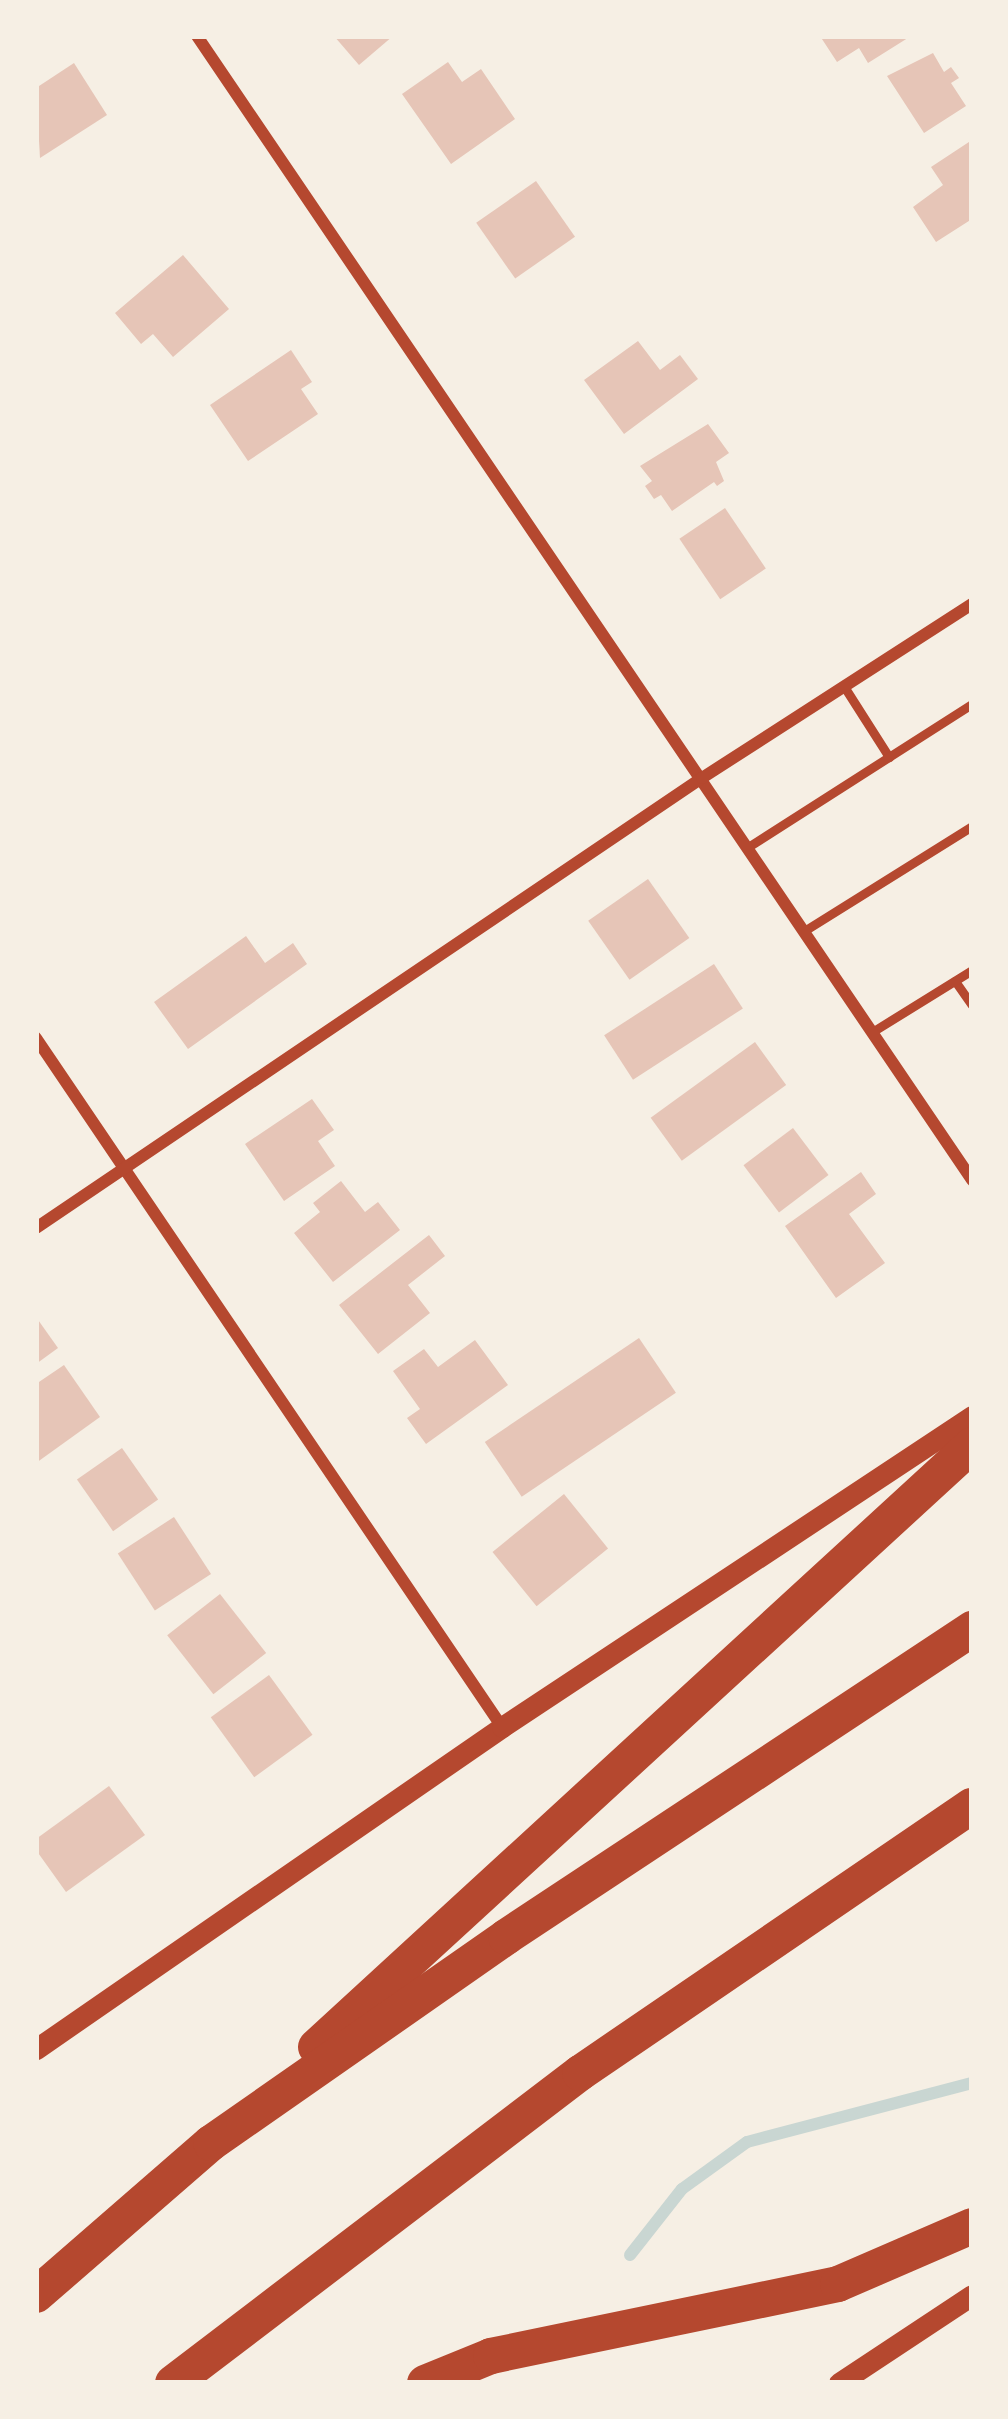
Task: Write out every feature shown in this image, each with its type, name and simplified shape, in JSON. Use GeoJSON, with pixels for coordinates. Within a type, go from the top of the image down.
{"type":"FeatureCollection","features":[{"type":"Feature","properties":{"kind":"highway"},"geometry":{"type":"LineString","coordinates":[[36,2295],[211,2143],[972,1445]]}},
{"type":"Feature","properties":{"kind":"highway"},"geometry":{"type":"LineString","coordinates":[[211,2143],[506,1937],[972,1629]]}},
{"type":"Feature","properties":{"kind":"highway"},"geometry":{"type":"LineString","coordinates":[[173,2383],[580,2073],[972,1806]]}},
{"type":"Feature","properties":{"kind":"highway"},"geometry":{"type":"LineString","coordinates":[[425,2383],[491,2356],[838,2284],[972,2226]]}},
{"type":"Feature","properties":{"kind":"street"},"geometry":{"type":"LineString","coordinates":[[197,36],[383,317],[702,778],[972,1180]]}},
{"type":"Feature","properties":{"kind":"street"},"geometry":{"type":"LineString","coordinates":[[36,1228],[702,778],[972,604]]}},
{"type":"Feature","properties":{"kind":"street"},"geometry":{"type":"LineString","coordinates":[[36,1038],[502,1726]]}},
{"type":"Feature","properties":{"kind":"street"},"geometry":{"type":"LineString","coordinates":[[36,2049],[502,1726],[972,1416]]}},
{"type":"Feature","properties":{"kind":"street"},"geometry":{"type":"LineString","coordinates":[[839,2383],[972,2295]]}},
{"type":"Feature","properties":{"kind":"lane"},"geometry":{"type":"LineString","coordinates":[[844,688],[889,757]]}},
{"type":"Feature","properties":{"kind":"lane"},"geometry":{"type":"LineString","coordinates":[[748,847],[972,704]]}},
{"type":"Feature","properties":{"kind":"lane"},"geometry":{"type":"LineString","coordinates":[[804,931],[972,826]]}},
{"type":"Feature","properties":{"kind":"lane"},"geometry":{"type":"LineString","coordinates":[[872,1032],[972,970]]}},
{"type":"Feature","properties":{"kind":"lane"},"geometry":{"type":"LineString","coordinates":[[955,981],[972,1005]]}},
{"type":"Feature","properties":{"kind":"building"},"geometry":{"type":"Polygon","coordinates":[[[334,36],[393,36],[359,65],[334,36]]]}},
{"type":"Feature","properties":{"kind":"building"},"geometry":{"type":"Polygon","coordinates":[[[820,36],[911,36],[868,63],[859,48],[837,62],[820,36]]]}},
{"type":"Feature","properties":{"kind":"building"},"geometry":{"type":"Polygon","coordinates":[[[933,53],[944,72],[951,67],[959,78],[951,83],[966,106],[924,133],[887,76],[933,53]]]}},
{"type":"Feature","properties":{"kind":"building"},"geometry":{"type":"Polygon","coordinates":[[[448,62],[462,82],[481,69],[515,119],[451,164],[402,94],[448,62]]]}},
{"type":"Feature","properties":{"kind":"building"},"geometry":{"type":"Polygon","coordinates":[[[74,63],[107,115],[40,158],[36,88],[74,63]]]}},
{"type":"Feature","properties":{"kind":"building"},"geometry":{"type":"Polygon","coordinates":[[[972,140],[972,219],[936,242],[913,207],[943,185],[931,167],[972,140]]]}},
{"type":"Feature","properties":{"kind":"building"},"geometry":{"type":"Polygon","coordinates":[[[536,181],[575,237],[515,279],[476,223],[536,181]]]}},
{"type":"Feature","properties":{"kind":"building"},"geometry":{"type":"Polygon","coordinates":[[[183,255],[229,309],[173,357],[153,334],[141,344],[115,313],[183,255]]]}},
{"type":"Feature","properties":{"kind":"building"},"geometry":{"type":"Polygon","coordinates":[[[638,341],[660,370],[680,355],[698,379],[624,434],[584,380],[638,341]]]}},
{"type":"Feature","properties":{"kind":"building"},"geometry":{"type":"Polygon","coordinates":[[[291,350],[312,382],[301,389],[318,414],[248,461],[210,405],[291,350]]]}},
{"type":"Feature","properties":{"kind":"building"},"geometry":{"type":"Polygon","coordinates":[[[708,424],[729,453],[716,462],[724,481],[717,486],[714,482],[672,511],[661,495],[654,499],[645,486],[652,481],[640,466],[708,424]]]}},
{"type":"Feature","properties":{"kind":"building"},"geometry":{"type":"Polygon","coordinates":[[[725,508],[766,569],[720,599],[679,539],[725,508]]]}},
{"type":"Feature","properties":{"kind":"building"},"geometry":{"type":"Polygon","coordinates":[[[648,879],[689,938],[629,980],[588,921],[648,879]]]}},
{"type":"Feature","properties":{"kind":"building"},"geometry":{"type":"Polygon","coordinates":[[[246,936],[265,963],[293,943],[307,964],[188,1049],[154,1002],[246,936]]]}},
{"type":"Feature","properties":{"kind":"building"},"geometry":{"type":"Polygon","coordinates":[[[714,964],[743,1008],[633,1080],[604,1035],[714,964]]]}},
{"type":"Feature","properties":{"kind":"building"},"geometry":{"type":"Polygon","coordinates":[[[755,1042],[786,1085],[682,1161],[651,1118],[755,1042]]]}},
{"type":"Feature","properties":{"kind":"building"},"geometry":{"type":"Polygon","coordinates":[[[312,1099],[334,1130],[318,1141],[335,1166],[284,1201],[245,1144],[312,1099]]]}},
{"type":"Feature","properties":{"kind":"building"},"geometry":{"type":"Polygon","coordinates":[[[793,1128],[829,1175],[779,1212],[743,1165],[793,1128]]]}},
{"type":"Feature","properties":{"kind":"building"},"geometry":{"type":"Polygon","coordinates":[[[861,1172],[876,1194],[849,1214],[885,1263],[836,1298],[785,1226],[861,1172]]]}},
{"type":"Feature","properties":{"kind":"building"},"geometry":{"type":"Polygon","coordinates":[[[341,1181],[365,1212],[378,1202],[400,1230],[333,1282],[294,1233],[320,1212],[313,1203],[341,1181]]]}},
{"type":"Feature","properties":{"kind":"building"},"geometry":{"type":"Polygon","coordinates":[[[429,1235],[445,1256],[408,1285],[430,1313],[378,1354],[339,1305],[429,1235]]]}},
{"type":"Feature","properties":{"kind":"building"},"geometry":{"type":"Polygon","coordinates":[[[36,1317],[58,1348],[36,1364],[36,1317]]]}},
{"type":"Feature","properties":{"kind":"building"},"geometry":{"type":"Polygon","coordinates":[[[639,1338],[676,1393],[522,1497],[485,1442],[639,1338]]]}},
{"type":"Feature","properties":{"kind":"building"},"geometry":{"type":"Polygon","coordinates":[[[475,1340],[508,1385],[426,1444],[407,1418],[420,1409],[393,1371],[424,1349],[438,1367],[475,1340]]]}},
{"type":"Feature","properties":{"kind":"building"},"geometry":{"type":"Polygon","coordinates":[[[64,1365],[100,1417],[36,1463],[36,1384],[64,1365]]]}},
{"type":"Feature","properties":{"kind":"building"},"geometry":{"type":"Polygon","coordinates":[[[122,1448],[158,1500],[113,1531],[77,1480],[122,1448]]]}},
{"type":"Feature","properties":{"kind":"building"},"geometry":{"type":"Polygon","coordinates":[[[564,1494],[608,1548],[537,1606],[493,1552],[564,1494]]]}},
{"type":"Feature","properties":{"kind":"building"},"geometry":{"type":"Polygon","coordinates":[[[174,1517],[211,1574],[155,1611],[118,1553],[174,1517]]]}},
{"type":"Feature","properties":{"kind":"building"},"geometry":{"type":"Polygon","coordinates":[[[220,1594],[266,1653],[213,1694],[167,1635],[220,1594]]]}},
{"type":"Feature","properties":{"kind":"building"},"geometry":{"type":"Polygon","coordinates":[[[269,1675],[312,1735],[254,1777],[211,1717],[269,1675]]]}},
{"type":"Feature","properties":{"kind":"building"},"geometry":{"type":"Polygon","coordinates":[[[109,1786],[145,1835],[66,1892],[36,1850],[36,1839],[109,1786]]]}},
{"type":"Feature","properties":{"kind":"waterway"},"geometry":{"type":"LineString","coordinates":[[630,2255],[682,2189],[747,2142],[972,2083]]}}]}
